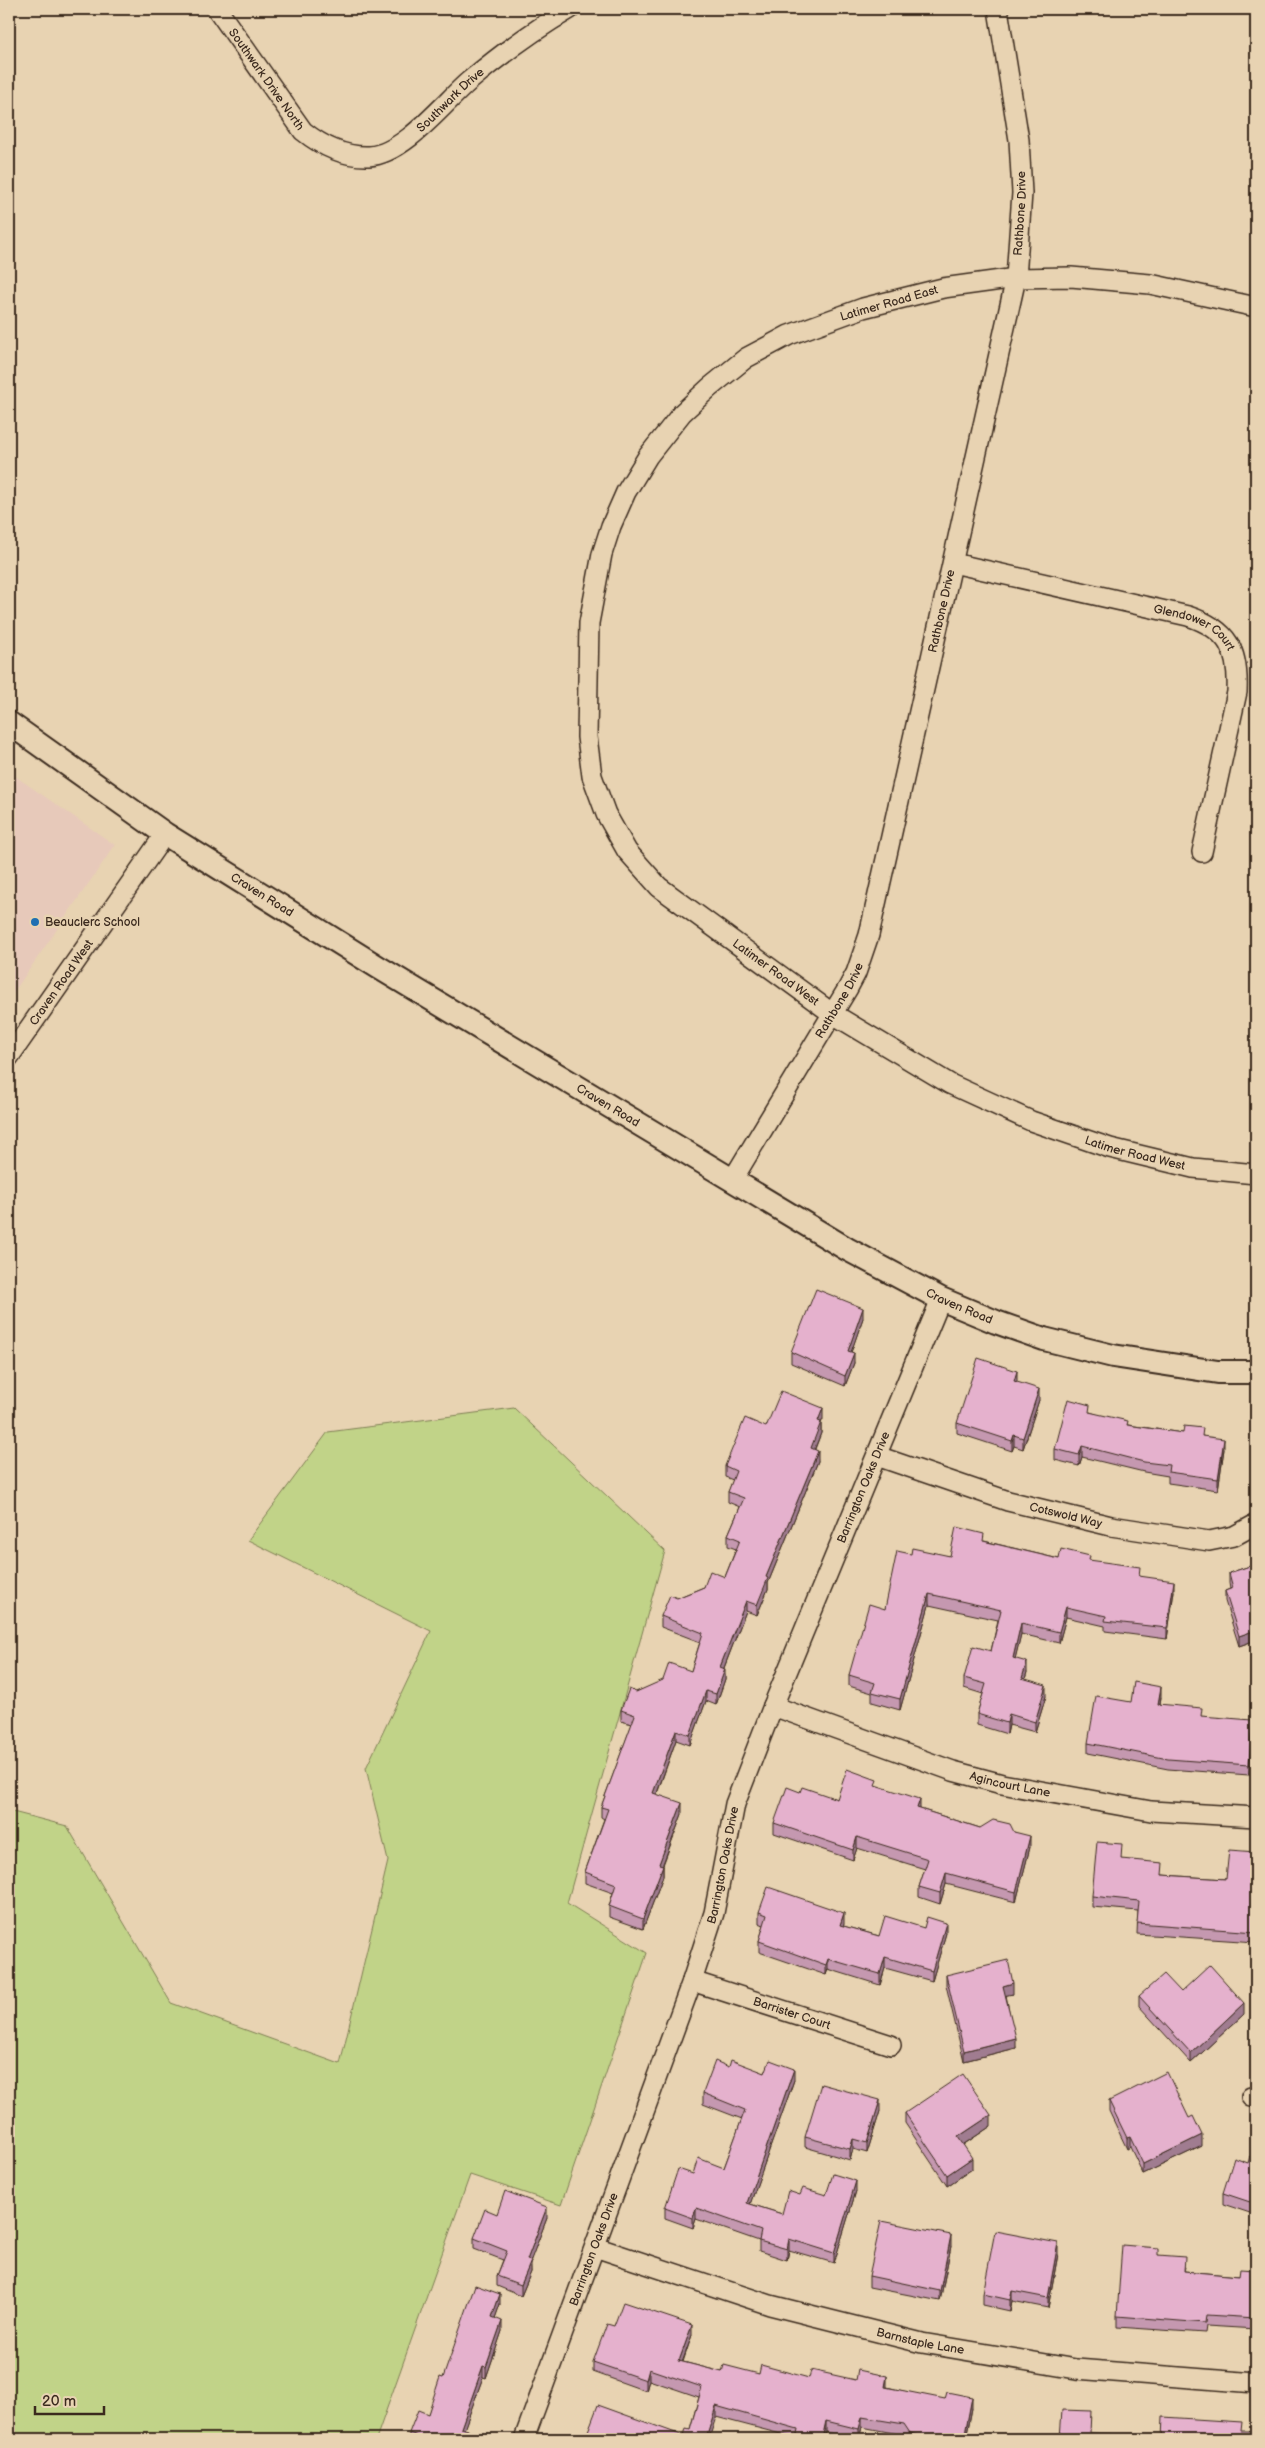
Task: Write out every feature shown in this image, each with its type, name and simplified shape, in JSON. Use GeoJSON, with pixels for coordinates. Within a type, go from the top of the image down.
{"type":"FeatureCollection","features":[{"type":"Feature","properties":{"kind":"street","name":"Southwark Drive North"},"geometry":{"type":"LineString","coordinates":[[218,9],[304,131],[320,145]]}},
{"type":"Feature","properties":{"kind":"street","name":"Southwark Drive"},"geometry":{"type":"LineString","coordinates":[[320,145],[342,154],[370,156],[398,146],[469,82],[542,26],[570,9]]}},
{"type":"Feature","properties":{"kind":"street","name":"Rathbone Drive"},"geometry":{"type":"LineString","coordinates":[[732,1179],[856,973],[869,935],[954,563],[1016,278],[1022,193],[1019,140],[998,9]]}},
{"type":"Feature","properties":{"kind":"street","name":"Latimer Road East"},"geometry":{"type":"LineString","coordinates":[[602,554],[626,492],[648,456],[682,413],[708,388],[746,358],[790,335],[863,308],[943,288],[1016,278],[1071,277],[1150,284],[1256,307]]}},
{"type":"Feature","properties":{"kind":"street","name":"Latimer Road West"},"geometry":{"type":"LineString","coordinates":[[602,554],[589,623],[587,737],[592,776],[606,814],[627,851],[659,887],[833,1014],[950,1084],[1031,1121],[1110,1148],[1184,1166],[1256,1174]]}},
{"type":"Feature","properties":{"kind":"street","name":"Glendower Court"},"geometry":{"type":"LineString","coordinates":[[954,563],[1188,616],[1217,629],[1227,641],[1234,660],[1237,674],[1237,692],[1202,852]]}},
{"type":"Feature","properties":{"kind":"street","name":"Craven Road"},"geometry":{"type":"LineString","coordinates":[[9,723],[165,834],[387,972],[847,1249],[941,1299],[1036,1336],[1113,1356],[1218,1372],[1256,1372]]}},
{"type":"Feature","properties":{"kind":"street","name":"Craven Road West"},"geometry":{"type":"LineString","coordinates":[[9,1056],[165,834]]}},
{"type":"Feature","properties":{"kind":"street","name":"Barrington Oaks Drive"},"geometry":{"type":"LineString","coordinates":[[524,2439],[692,1981],[714,1913],[735,1804],[773,1706],[941,1299]]}},
{"type":"Feature","properties":{"kind":"street","name":"Cotswold Way"},"geometry":{"type":"LineString","coordinates":[[877,1456],[1008,1501],[1111,1526],[1209,1541],[1234,1536],[1256,1524]]}},
{"type":"Feature","properties":{"kind":"street","name":"Agincourt Lane"},"geometry":{"type":"LineString","coordinates":[[773,1706],[954,1772],[1002,1784],[1151,1811],[1256,1817]]}},
{"type":"Feature","properties":{"kind":"street","name":"Barrister Court"},"geometry":{"type":"LineString","coordinates":[[692,1981],[891,2046]]}},
{"type":"Feature","properties":{"kind":"street","name":"Barnstaple Lane"},"geometry":{"type":"LineString","coordinates":[[595,2247],[770,2305],[922,2343],[1076,2369],[1256,2383]]}},
{"type":"Feature","properties":{"kind":"shaded area","name":"Beauclerc School"},"geometry":{"type":"Polygon","coordinates":[[[9,772],[115,845],[9,999],[9,772]]]}},
{"type":"Feature","properties":{"kind":"green space"},"geometry":{"type":"Polygon","coordinates":[[[514,1408],[665,1551],[567,1903],[647,1953],[561,2205],[470,2175],[376,2439],[9,2439],[9,1811],[67,1826],[171,2003],[340,2064],[388,1861],[366,1768],[431,1631],[248,1540],[328,1432],[514,1408]]]}},
{"type":"Feature","properties":{"kind":"building"},"geometry":{"type":"Polygon","coordinates":[[[816,1289],[863,1308],[848,1351],[854,1353],[845,1376],[791,1352],[816,1289]]]}},
{"type":"Feature","properties":{"kind":"building"},"geometry":{"type":"Polygon","coordinates":[[[978,1358],[1017,1371],[1014,1381],[1039,1389],[1023,1438],[1014,1435],[1012,1441],[957,1423],[978,1358]]]}},
{"type":"Feature","properties":{"kind":"building"},"geometry":{"type":"Polygon","coordinates":[[[781,1391],[823,1408],[818,1421],[821,1422],[811,1448],[818,1451],[766,1577],[768,1578],[757,1605],[746,1601],[720,1667],[725,1669],[716,1694],[706,1691],[690,1735],[676,1730],[653,1793],[682,1803],[659,1864],[663,1865],[643,1919],[609,1906],[616,1884],[585,1872],[608,1809],[601,1807],[635,1715],[621,1710],[629,1689],[636,1692],[663,1680],[669,1663],[691,1671],[703,1633],[661,1616],[670,1595],[677,1598],[704,1587],[710,1571],[725,1577],[740,1540],[728,1535],[744,1498],[728,1492],[736,1471],[725,1466],[745,1418],[766,1427],[781,1391]]]}},
{"type":"Feature","properties":{"kind":"building"},"geometry":{"type":"Polygon","coordinates":[[[1068,1399],[1090,1405],[1089,1412],[1128,1421],[1127,1425],[1183,1433],[1184,1426],[1203,1428],[1202,1436],[1224,1439],[1218,1479],[1168,1472],[1169,1465],[1144,1462],[1082,1446],[1079,1455],[1055,1449],[1068,1399]]]}},
{"type":"Feature","properties":{"kind":"building"},"geometry":{"type":"Polygon","coordinates":[[[956,1527],[984,1534],[983,1541],[1059,1559],[1061,1549],[1090,1556],[1089,1560],[1140,1567],[1139,1576],[1174,1581],[1167,1628],[1105,1621],[1106,1616],[1066,1607],[1059,1632],[1021,1623],[1013,1658],[1027,1662],[1022,1678],[1046,1685],[1035,1722],[1009,1714],[1007,1723],[977,1714],[986,1684],[964,1678],[973,1646],[991,1651],[1001,1610],[929,1594],[900,1699],[872,1692],[875,1683],[849,1675],[869,1604],[885,1609],[897,1551],[911,1554],[912,1548],[950,1556],[956,1527]]]}},
{"type":"Feature","properties":{"kind":"building"},"geometry":{"type":"Polygon","coordinates":[[[1256,1564],[1256,1630],[1239,1636],[1225,1591],[1233,1588],[1229,1573],[1256,1564]]]}},
{"type":"Feature","properties":{"kind":"building"},"geometry":{"type":"Polygon","coordinates":[[[1134,1682],[1161,1687],[1158,1704],[1202,1708],[1201,1716],[1252,1720],[1249,1765],[1168,1759],[1088,1743],[1096,1696],[1131,1702],[1134,1682]]]}},
{"type":"Feature","properties":{"kind":"building"},"geometry":{"type":"Polygon","coordinates":[[[847,1769],[877,1780],[875,1785],[920,1799],[917,1808],[980,1828],[993,1820],[1010,1824],[1014,1832],[1030,1836],[1016,1892],[946,1873],[940,1893],[919,1887],[928,1859],[857,1837],[853,1850],[774,1823],[787,1787],[800,1792],[802,1787],[837,1799],[847,1769]]]}},
{"type":"Feature","properties":{"kind":"building"},"geometry":{"type":"Polygon","coordinates":[[[1097,1842],[1122,1844],[1121,1859],[1163,1863],[1162,1875],[1226,1879],[1229,1850],[1256,1852],[1256,1932],[1137,1923],[1139,1901],[1092,1896],[1097,1842]]]}},
{"type":"Feature","properties":{"kind":"building"},"geometry":{"type":"Polygon","coordinates":[[[768,1887],[844,1913],[840,1925],[879,1936],[885,1916],[924,1928],[927,1917],[946,1923],[932,1971],[885,1957],[880,1974],[828,1959],[826,1965],[759,1941],[767,1915],[759,1912],[768,1887]]]}},
{"type":"Feature","properties":{"kind":"building"},"geometry":{"type":"Polygon","coordinates":[[[1008,1960],[1013,1983],[1003,1986],[1016,2038],[964,2051],[946,1975],[1008,1960]]]}},
{"type":"Feature","properties":{"kind":"building"},"geometry":{"type":"Polygon","coordinates":[[[1210,1965],[1244,2003],[1191,2053],[1139,1996],[1164,1974],[1181,1992],[1210,1965]]]}},
{"type":"Feature","properties":{"kind":"building"},"geometry":{"type":"Polygon","coordinates":[[[731,2060],[765,2073],[770,2060],[794,2069],[747,2203],[782,2214],[788,2191],[800,2195],[803,2188],[826,2195],[833,2174],[856,2181],[834,2253],[789,2239],[787,2249],[759,2241],[761,2231],[696,2208],[693,2218],[665,2208],[678,2169],[693,2174],[698,2158],[724,2168],[745,2110],[703,2093],[715,2061],[729,2067],[731,2060]]]}},
{"type":"Feature","properties":{"kind":"building"},"geometry":{"type":"Polygon","coordinates":[[[1167,2072],[1189,2118],[1193,2116],[1202,2135],[1143,2164],[1130,2137],[1127,2138],[1109,2101],[1167,2072]]]}},
{"type":"Feature","properties":{"kind":"building"},"geometry":{"type":"Polygon","coordinates":[[[963,2074],[991,2115],[958,2137],[972,2158],[947,2175],[905,2113],[963,2074]]]}},
{"type":"Feature","properties":{"kind":"building"},"geometry":{"type":"Polygon","coordinates":[[[821,2084],[880,2100],[867,2143],[853,2139],[850,2149],[805,2137],[821,2084]]]}},
{"type":"Feature","properties":{"kind":"building"},"geometry":{"type":"Polygon","coordinates":[[[1250,2156],[1256,2159],[1256,2204],[1223,2193],[1234,2158],[1248,2163],[1250,2156]]]}},
{"type":"Feature","properties":{"kind":"building"},"geometry":{"type":"Polygon","coordinates":[[[505,2191],[547,2207],[527,2260],[531,2261],[521,2285],[497,2276],[507,2251],[474,2238],[485,2209],[497,2214],[505,2191]]]}},
{"type":"Feature","properties":{"kind":"building"},"geometry":{"type":"Polygon","coordinates":[[[881,2221],[951,2235],[940,2291],[869,2276],[881,2221]]]}},
{"type":"Feature","properties":{"kind":"building"},"geometry":{"type":"Polygon","coordinates":[[[995,2231],[1058,2243],[1048,2298],[1012,2291],[1010,2300],[983,2294],[995,2231]]]}},
{"type":"Feature","properties":{"kind":"building"},"geometry":{"type":"Polygon","coordinates":[[[1122,2245],[1158,2248],[1158,2255],[1185,2257],[1184,2271],[1239,2276],[1240,2269],[1256,2270],[1256,2318],[1206,2315],[1205,2323],[1117,2316],[1122,2245]]]}},
{"type":"Feature","properties":{"kind":"building"},"geometry":{"type":"Polygon","coordinates":[[[475,2285],[500,2294],[492,2317],[502,2321],[486,2367],[483,2366],[461,2428],[468,2430],[464,2439],[426,2439],[409,2433],[418,2410],[428,2414],[440,2377],[443,2378],[475,2285]]]}},
{"type":"Feature","properties":{"kind":"building"},"geometry":{"type":"Polygon","coordinates":[[[623,2302],[692,2325],[679,2361],[722,2372],[724,2365],[759,2374],[761,2365],[809,2378],[811,2370],[856,2380],[858,2370],[887,2376],[885,2387],[945,2399],[947,2392],[972,2397],[964,2439],[921,2439],[917,2435],[910,2433],[904,2424],[862,2417],[859,2429],[826,2421],[822,2439],[796,2439],[798,2429],[716,2406],[706,2439],[585,2439],[598,2405],[684,2436],[686,2428],[690,2429],[702,2387],[649,2369],[646,2380],[593,2362],[607,2324],[614,2326],[623,2302]]]}},
{"type":"Feature","properties":{"kind":"building"},"geometry":{"type":"Polygon","coordinates":[[[1062,2410],[1091,2411],[1090,2433],[1110,2434],[1110,2438],[1123,2439],[1056,2439],[1060,2438],[1062,2410]]]}},
{"type":"Feature","properties":{"kind":"building"},"geometry":{"type":"Polygon","coordinates":[[[1163,2417],[1242,2422],[1241,2431],[1256,2431],[1256,2439],[1162,2439],[1163,2417]]]}},
{"type":"Feature","properties":{"kind":"place","name":"Beauclerc School"},"geometry":{"type":"Point","coordinates":[35,922]}}]}
